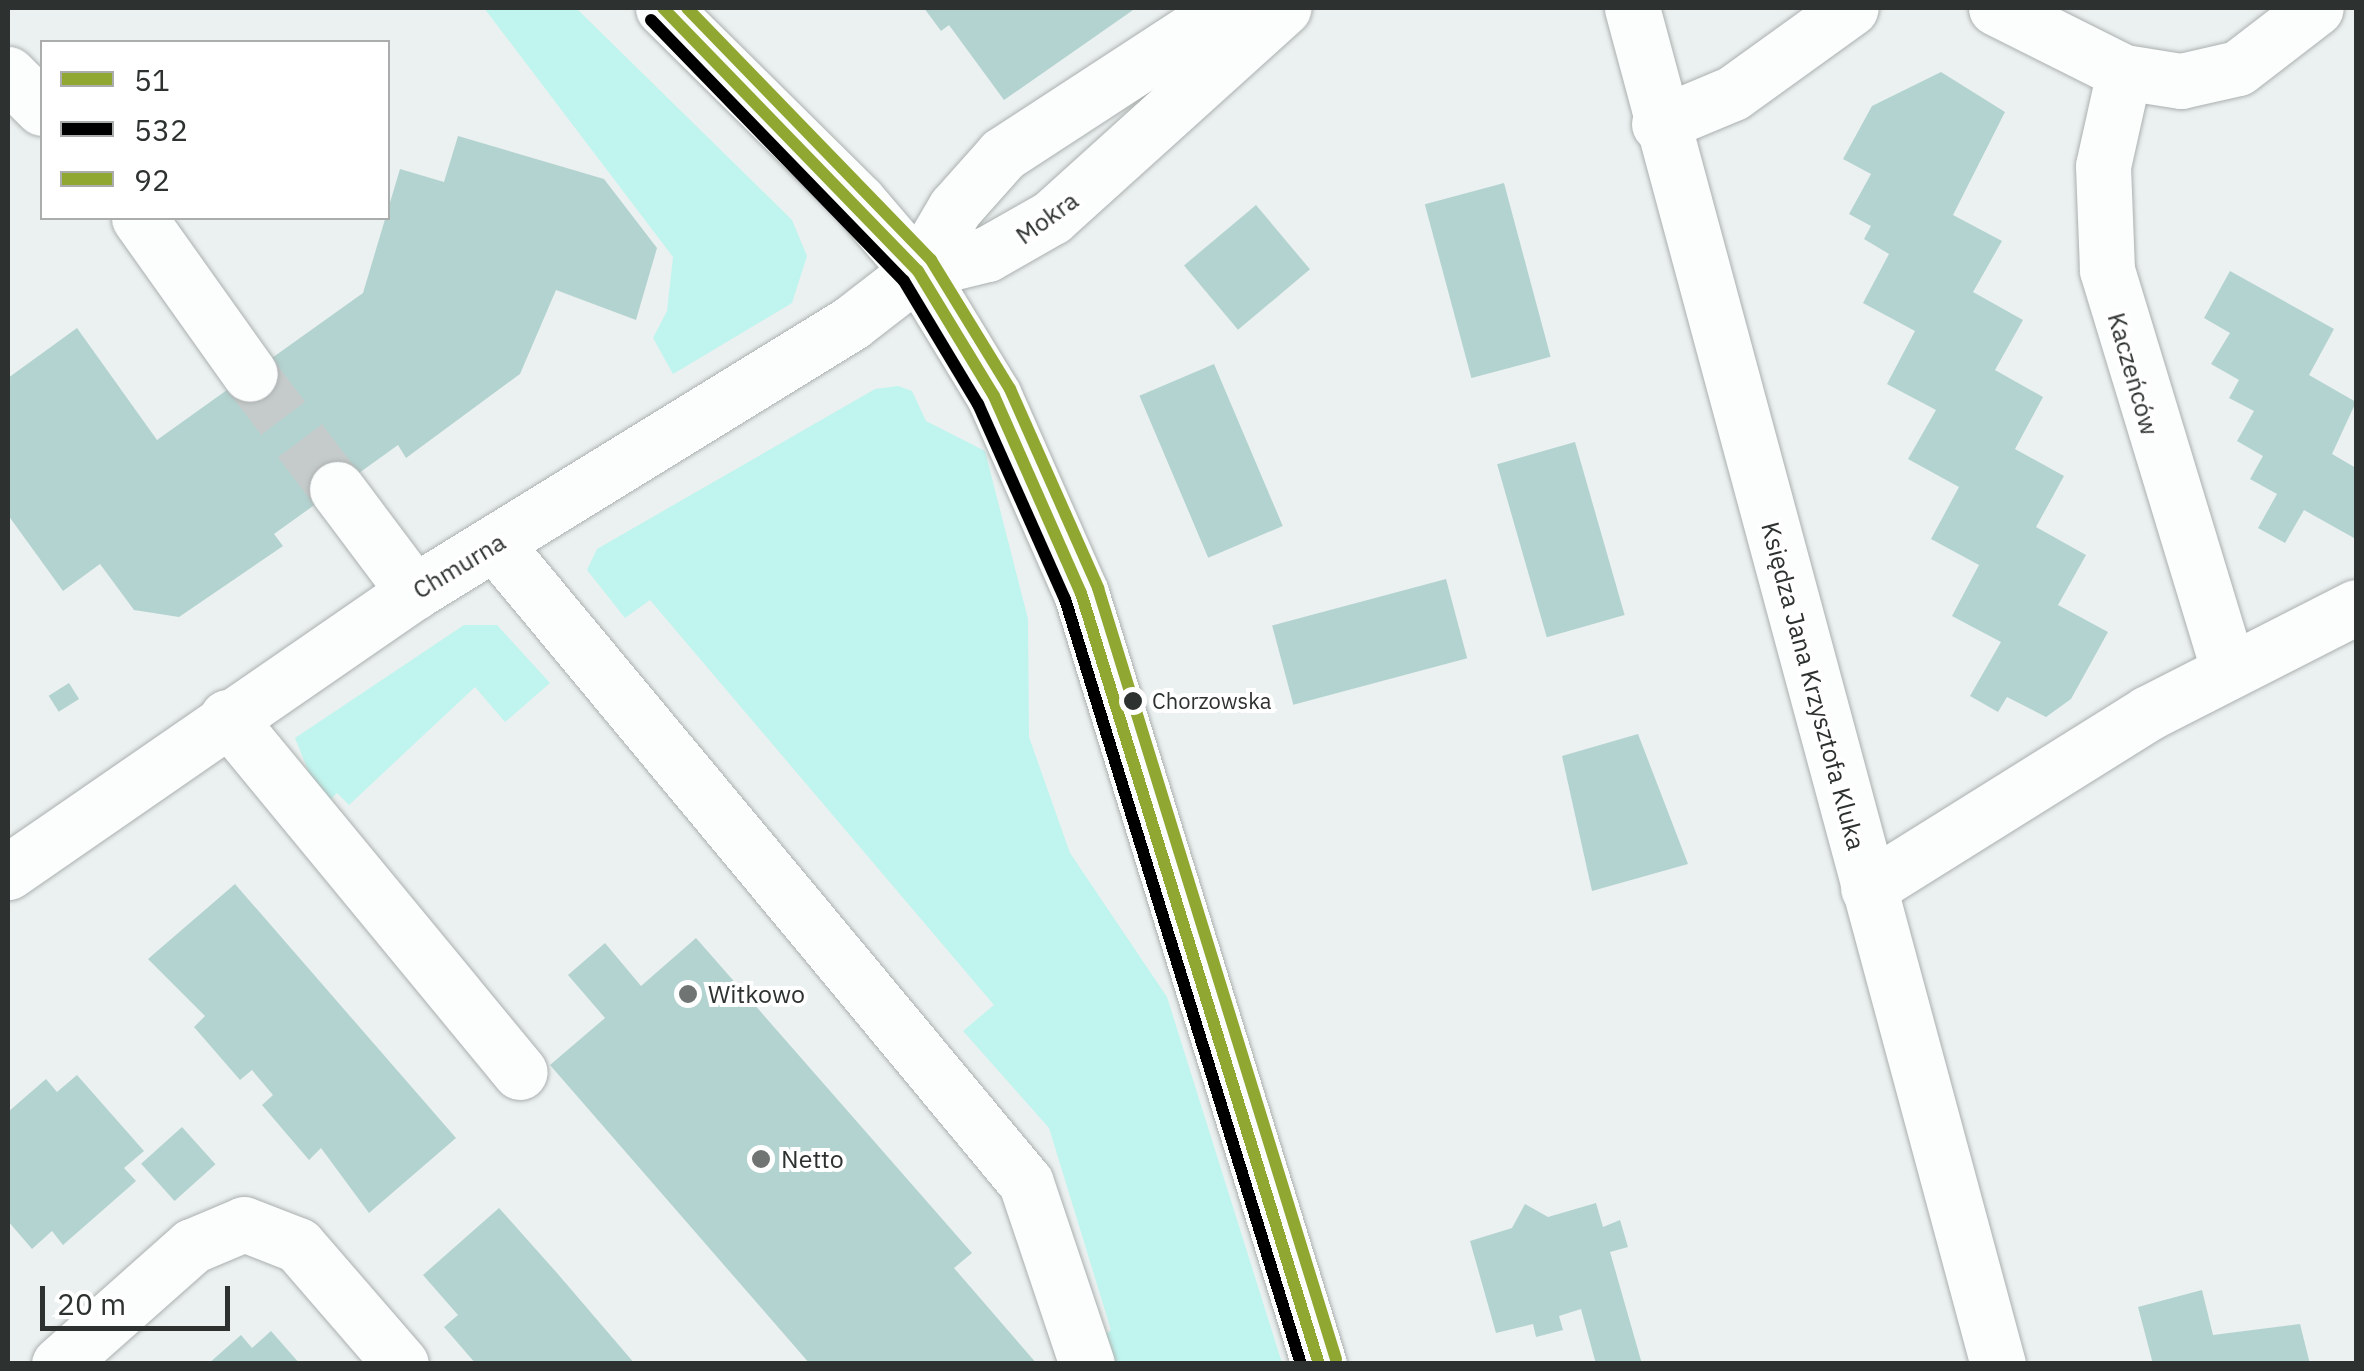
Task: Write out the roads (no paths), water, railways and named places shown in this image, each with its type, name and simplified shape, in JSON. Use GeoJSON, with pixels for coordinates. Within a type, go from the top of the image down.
{"type":"FeatureCollection","features":[{"type":"Feature","properties":{"kind":"street"},"geometry":{"type":"LineString","coordinates":[[663,8],[820,158],[918,272],[994,396],[1081,593],[1319,1364]]}},
{"type":"Feature","properties":{"kind":"street"},"geometry":{"type":"LineString","coordinates":[[918,272],[954,208],[1002,154],[1227,8]]}},
{"type":"Feature","properties":{"kind":"street","name":"Mokra"},"geometry":{"type":"LineString","coordinates":[[918,272],[988,254],[1052,217],[1283,8]]}},
{"type":"Feature","properties":{"kind":"street","name":"Księdza Jana Krzysztofa Kluka"},"geometry":{"type":"LineString","coordinates":[[1632,8],[1659,124],[1998,1364]]}},
{"type":"Feature","properties":{"kind":"street"},"geometry":{"type":"LineString","coordinates":[[1659,124],[1733,94],[1851,8]]}},
{"type":"Feature","properties":{"kind":"street"},"geometry":{"type":"LineString","coordinates":[[1996,8],[2124,72],[2212,78],[2316,8]]}},
{"type":"Feature","properties":{"kind":"street"},"geometry":{"type":"LineString","coordinates":[[2353,8],[2356,18]]}},
{"type":"Feature","properties":{"kind":"street","name":"Kaczeńców"},"geometry":{"type":"LineString","coordinates":[[2124,72],[2104,166],[2106,270],[2228,668]]}},
{"type":"Feature","properties":{"kind":"street"},"geometry":{"type":"LineString","coordinates":[[8,74],[40,106]]}},
{"type":"Feature","properties":{"kind":"street"},"geometry":{"type":"LineString","coordinates":[[140,220],[250,374]]}},
{"type":"Feature","properties":{"kind":"street","name":"Chmurna"},"geometry":{"type":"LineString","coordinates":[[8,872],[227,717],[414,592],[763,382],[918,272]]}},
{"type":"Feature","properties":{"kind":"street"},"geometry":{"type":"LineString","coordinates":[[337,489],[414,592]]}},
{"type":"Feature","properties":{"kind":"street"},"geometry":{"type":"LineString","coordinates":[[496,545],[1017,1170],[1087,1364]]}},
{"type":"Feature","properties":{"kind":"street"},"geometry":{"type":"LineString","coordinates":[[1868,888],[2228,668],[2356,607]]}},
{"type":"Feature","properties":{"kind":"street"},"geometry":{"type":"LineString","coordinates":[[227,717],[520,1072]]}},
{"type":"Feature","properties":{"kind":"street"},"geometry":{"type":"LineString","coordinates":[[58,1364],[192,1246],[244,1224],[298,1245],[402,1364]]}},
{"type":"Feature","properties":{"kind":"tunnel"},"geometry":{"type":"LineString","coordinates":[[250,374],[337,489]]}},
{"type":"Feature","properties":{"kind":"place","name":"Chorzowska"},"geometry":{"type":"Point","coordinates":[1133,701]}},
{"type":"Feature","properties":{"kind":"place","name":"Witkowo"},"geometry":{"type":"Point","coordinates":[688,994]}},
{"type":"Feature","properties":{"kind":"place","name":"Netto"},"geometry":{"type":"Point","coordinates":[761,1159]}}]}
